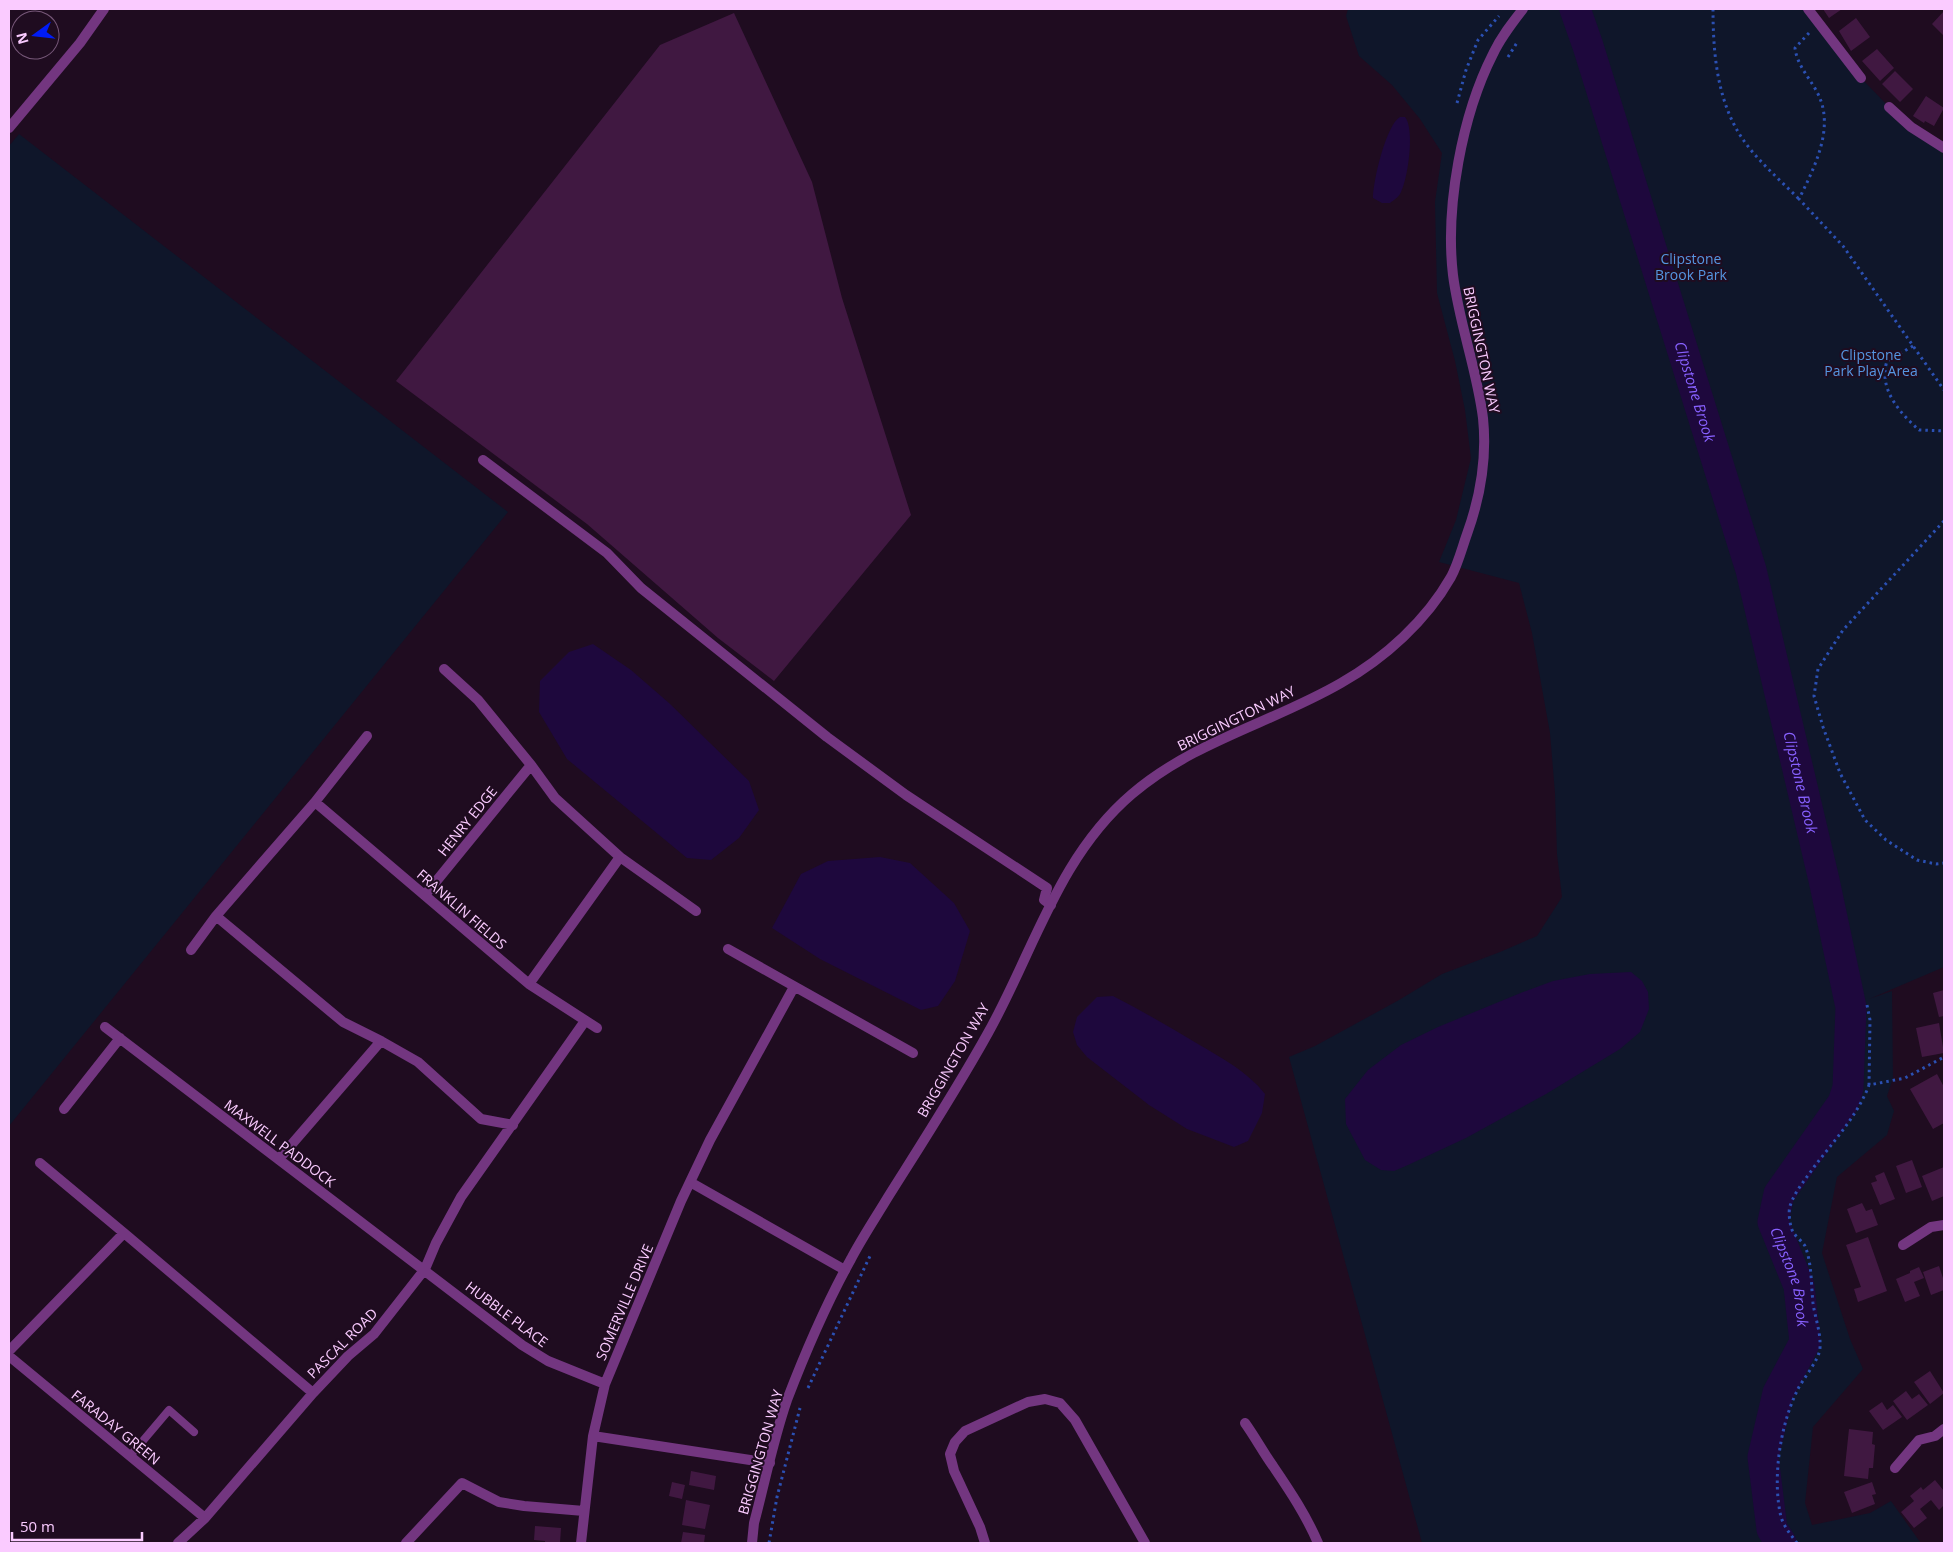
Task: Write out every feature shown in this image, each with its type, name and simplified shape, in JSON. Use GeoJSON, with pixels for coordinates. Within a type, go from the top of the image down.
{"type":"FeatureCollection","features":[{"type":"Feature","properties":{"kind":"street"},"geometry":{"type":"LineString","coordinates":[[9,128],[80,43],[104,9]]}},
{"type":"Feature","properties":{"kind":"street","name":"BRIGGINGTON WAY"},"geometry":{"type":"LineString","coordinates":[[752,1543],[754,1523],[786,1403],[845,1270],[989,1031],[1038,927],[1070,867],[1100,826],[1133,793],[1171,766],[1222,737],[1332,687],[1364,668],[1397,644],[1427,610],[1452,575],[1479,495],[1483,457],[1483,420],[1452,268],[1455,181],[1469,117],[1483,76],[1506,30],[1523,9]]}},
{"type":"Feature","properties":{"kind":"street"},"geometry":{"type":"LineString","coordinates":[[1814,16],[1861,78]]}},
{"type":"Feature","properties":{"kind":"street"},"geometry":{"type":"LineString","coordinates":[[1889,107],[1911,127],[1944,148]]}},
{"type":"Feature","properties":{"kind":"street"},"geometry":{"type":"LineString","coordinates":[[483,460],[607,553],[641,588],[827,737],[906,795],[1047,888],[1044,900],[1051,904]]}},
{"type":"Feature","properties":{"kind":"street"},"geometry":{"type":"LineString","coordinates":[[444,669],[478,700],[531,765],[555,798],[620,857],[696,911]]}},
{"type":"Feature","properties":{"kind":"street"},"geometry":{"type":"LineString","coordinates":[[191,950],[216,916],[315,802],[367,736]]}},
{"type":"Feature","properties":{"kind":"street","name":"HENRY EDGE"},"geometry":{"type":"LineString","coordinates":[[425,895],[531,765]]}},
{"type":"Feature","properties":{"kind":"street","name":"FRANKLIN FIELDS"},"geometry":{"type":"LineString","coordinates":[[315,802],[529,984],[597,1028]]}},
{"type":"Feature","properties":{"kind":"street"},"geometry":{"type":"LineString","coordinates":[[529,984],[620,857]]}},
{"type":"Feature","properties":{"kind":"street"},"geometry":{"type":"LineString","coordinates":[[216,916],[343,1022],[418,1062],[480,1119],[513,1125]]}},
{"type":"Feature","properties":{"kind":"street"},"geometry":{"type":"LineString","coordinates":[[728,949],[913,1053]]}},
{"type":"Feature","properties":{"kind":"street","name":"SOMERVILLE DRIVE"},"geometry":{"type":"LineString","coordinates":[[581,1543],[593,1436],[605,1384],[690,1182],[710,1140],[794,987]]}},
{"type":"Feature","properties":{"kind":"street","name":"PASCAL ROAD"},"geometry":{"type":"LineString","coordinates":[[178,1543],[205,1518],[313,1393],[348,1356],[374,1334],[425,1269],[436,1243],[461,1197],[586,1021]]}},
{"type":"Feature","properties":{"kind":"street","name":"MAXWELL PADDOCK"},"geometry":{"type":"LineString","coordinates":[[105,1027],[425,1269]]}},
{"type":"Feature","properties":{"kind":"street"},"geometry":{"type":"LineString","coordinates":[[64,1110],[120,1038]]}},
{"type":"Feature","properties":{"kind":"street"},"geometry":{"type":"LineString","coordinates":[[279,1159],[381,1041]]}},
{"type":"Feature","properties":{"kind":"street"},"geometry":{"type":"LineString","coordinates":[[40,1163],[313,1393]]}},
{"type":"Feature","properties":{"kind":"street"},"geometry":{"type":"LineString","coordinates":[[690,1182],[845,1270]]}},
{"type":"Feature","properties":{"kind":"street"},"geometry":{"type":"LineString","coordinates":[[1903,1245],[1931,1227],[1944,1225]]}},
{"type":"Feature","properties":{"kind":"street"},"geometry":{"type":"LineString","coordinates":[[9,1351],[124,1233]]}},
{"type":"Feature","properties":{"kind":"street","name":"HUBBLE PLACE"},"geometry":{"type":"LineString","coordinates":[[425,1269],[522,1344],[548,1361],[605,1384]]}},
{"type":"Feature","properties":{"kind":"street","name":"FARADAY GREEN"},"geometry":{"type":"LineString","coordinates":[[9,1356],[205,1518]]}},
{"type":"Feature","properties":{"kind":"street"},"geometry":{"type":"LineString","coordinates":[[985,1543],[954,1472],[950,1454],[955,1442],[965,1431],[1028,1402],[1045,1400],[1060,1403],[1075,1420],[1145,1543]]}},
{"type":"Feature","properties":{"kind":"street"},"geometry":{"type":"LineString","coordinates":[[1246,1423],[1290,1490],[1309,1522],[1318,1543]]}},
{"type":"Feature","properties":{"kind":"street"},"geometry":{"type":"LineString","coordinates":[[1895,1468],[1919,1440],[1935,1436],[1944,1429]]}},
{"type":"Feature","properties":{"kind":"street"},"geometry":{"type":"LineString","coordinates":[[593,1436],[770,1463]]}},
{"type":"Feature","properties":{"kind":"street"},"geometry":{"type":"LineString","coordinates":[[406,1543],[462,1483],[499,1502],[584,1511]]}},
{"type":"Feature","properties":{"kind":"lane"},"geometry":{"type":"LineString","coordinates":[[130,1456],[169,1410],[194,1432]]}},
{"type":"Feature","properties":{"kind":"path"},"geometry":{"type":"LineString","coordinates":[[1712,9],[1713,43],[1718,79],[1736,126],[1744,141],[1843,246],[1944,390]]}},
{"type":"Feature","properties":{"kind":"path"},"geometry":{"type":"LineString","coordinates":[[1456,109],[1466,70],[1478,40],[1500,15]]}},
{"type":"Feature","properties":{"kind":"path"},"geometry":{"type":"LineString","coordinates":[[1799,199],[1810,178],[1820,150],[1825,126],[1820,98],[1809,77],[1799,65],[1795,48],[1814,16]]}},
{"type":"Feature","properties":{"kind":"path"},"geometry":{"type":"LineString","coordinates":[[1508,58],[1522,36]]}},
{"type":"Feature","properties":{"kind":"path"},"geometry":{"type":"LineString","coordinates":[[1913,346],[1887,362],[1884,375],[1887,390],[1898,408],[1919,430],[1944,431]]}},
{"type":"Feature","properties":{"kind":"path"},"geometry":{"type":"LineString","coordinates":[[1944,521],[1844,630],[1818,669],[1814,696],[1822,727],[1840,773],[1865,820],[1886,840],[1917,860],[1936,864],[1944,863]]}},
{"type":"Feature","properties":{"kind":"path"},"geometry":{"type":"LineString","coordinates":[[1797,1543],[1785,1528],[1781,1517],[1778,1484],[1780,1443],[1792,1400],[1818,1356],[1820,1349],[1808,1259],[1804,1245],[1792,1231],[1789,1208],[1797,1191],[1866,1095],[1869,1085],[1870,1020],[1867,1005]]}},
{"type":"Feature","properties":{"kind":"path"},"geometry":{"type":"LineString","coordinates":[[1869,1085],[1905,1078],[1944,1057]]}},
{"type":"Feature","properties":{"kind":"path"},"geometry":{"type":"LineString","coordinates":[[806,1393],[873,1251]]}},
{"type":"Feature","properties":{"kind":"path"},"geometry":{"type":"LineString","coordinates":[[769,1543],[777,1497],[802,1401]]}},
{"type":"Feature","properties":{"kind":"green space","name":"Clipstone Brook Park"},"geometry":{"type":"Polygon","coordinates":[[[1348,9],[1808,9],[1861,78],[1889,107],[1944,148],[1944,967],[1869,999],[1892,991],[1893,1078],[1887,1096],[1894,1111],[1887,1135],[1837,1177],[1822,1253],[1850,1339],[1863,1369],[1813,1427],[1805,1503],[1812,1525],[1870,1513],[1891,1501],[1920,1542],[1918,1543],[1788,1543],[1778,1530],[1769,1458],[1783,1397],[1809,1344],[1804,1285],[1778,1222],[1782,1196],[1847,1105],[1853,1089],[1856,1005],[1851,1007],[1849,1064],[1843,1103],[1779,1194],[1773,1222],[1799,1286],[1805,1342],[1778,1393],[1763,1457],[1772,1529],[1781,1543],[1422,1543],[1289,1057],[1315,1046],[1442,974],[1537,936],[1562,897],[1557,854],[1555,793],[1550,733],[1532,633],[1519,583],[1439,562],[1456,520],[1471,458],[1465,410],[1455,361],[1437,293],[1435,202],[1442,153],[1420,119],[1392,85],[1359,56],[1346,16],[1348,9]]]}},
{"type":"Feature","properties":{"kind":"green space"},"geometry":{"type":"Polygon","coordinates":[[[19,134],[508,512],[9,1126],[9,146],[19,134]]]}},
{"type":"Feature","properties":{"kind":"shaded area"},"geometry":{"type":"Polygon","coordinates":[[[1400,117],[1405,117],[1410,132],[1406,176],[1398,197],[1390,203],[1382,203],[1373,198],[1375,179],[1385,142],[1395,122],[1400,117]]]}},
{"type":"Feature","properties":{"kind":"shaded area"},"geometry":{"type":"Polygon","coordinates":[[[593,644],[631,670],[669,703],[749,781],[759,810],[739,838],[711,860],[687,858],[567,759],[539,712],[540,681],[569,652],[593,644]]]}},
{"type":"Feature","properties":{"kind":"shaded area"},"geometry":{"type":"Polygon","coordinates":[[[880,857],[910,863],[954,903],[970,931],[955,981],[938,1006],[921,1010],[820,959],[772,928],[801,874],[828,861],[880,857]]]}},
{"type":"Feature","properties":{"kind":"shaded area"},"geometry":{"type":"Polygon","coordinates":[[[1631,972],[1642,981],[1648,992],[1649,1009],[1640,1032],[1620,1049],[1546,1094],[1466,1138],[1408,1165],[1394,1171],[1381,1170],[1365,1160],[1346,1124],[1345,1099],[1368,1070],[1401,1045],[1438,1027],[1553,981],[1590,974],[1631,972]]]}},
{"type":"Feature","properties":{"kind":"shaded area"},"geometry":{"type":"Polygon","coordinates":[[[1113,996],[1225,1060],[1243,1072],[1258,1086],[1265,1094],[1262,1113],[1248,1141],[1234,1147],[1187,1129],[1149,1105],[1087,1057],[1077,1045],[1073,1032],[1077,1017],[1097,997],[1113,996]]]}},
{"type":"Feature","properties":{"kind":"building"},"geometry":{"type":"Polygon","coordinates":[[[1823,9],[1842,9],[1829,18],[1823,9]]]}},
{"type":"Feature","properties":{"kind":"building"},"geometry":{"type":"Polygon","coordinates":[[[1944,11],[1944,36],[1932,24],[1944,11]]]}},
{"type":"Feature","properties":{"kind":"building"},"geometry":{"type":"Polygon","coordinates":[[[734,13],[812,182],[842,298],[911,515],[774,681],[718,638],[587,524],[396,381],[660,45],[734,13]]]}},
{"type":"Feature","properties":{"kind":"building"},"geometry":{"type":"Polygon","coordinates":[[[1856,18],[1870,37],[1851,51],[1839,31],[1856,18]]]}},
{"type":"Feature","properties":{"kind":"building"},"geometry":{"type":"Polygon","coordinates":[[[1877,49],[1894,68],[1880,81],[1862,61],[1877,49]]]}},
{"type":"Feature","properties":{"kind":"building"},"geometry":{"type":"Polygon","coordinates":[[[1895,71],[1913,89],[1900,102],[1882,84],[1895,71]]]}},
{"type":"Feature","properties":{"kind":"building"},"geometry":{"type":"Polygon","coordinates":[[[1926,96],[1944,108],[1934,126],[1925,121],[1924,123],[1913,116],[1926,96]]]}},
{"type":"Feature","properties":{"kind":"building"},"geometry":{"type":"Polygon","coordinates":[[[1944,990],[1944,1016],[1939,1017],[1933,993],[1944,990]]]}},
{"type":"Feature","properties":{"kind":"building"},"geometry":{"type":"Polygon","coordinates":[[[1939,1023],[1944,1053],[1922,1057],[1916,1028],[1939,1023]]]}},
{"type":"Feature","properties":{"kind":"building"},"geometry":{"type":"Polygon","coordinates":[[[1937,1074],[1944,1087],[1944,1123],[1933,1129],[1910,1089],[1937,1074]]]}},
{"type":"Feature","properties":{"kind":"building"},"geometry":{"type":"Polygon","coordinates":[[[1912,1160],[1922,1187],[1906,1193],[1896,1166],[1912,1160]]]}},
{"type":"Feature","properties":{"kind":"building"},"geometry":{"type":"Polygon","coordinates":[[[1944,1167],[1944,1196],[1932,1201],[1922,1176],[1944,1167]]]}},
{"type":"Feature","properties":{"kind":"building"},"geometry":{"type":"Polygon","coordinates":[[[1884,1172],[1895,1199],[1880,1205],[1871,1183],[1877,1181],[1875,1176],[1884,1172]]]}},
{"type":"Feature","properties":{"kind":"building"},"geometry":{"type":"Polygon","coordinates":[[[1862,1203],[1866,1211],[1872,1209],[1878,1225],[1856,1233],[1847,1209],[1862,1203]]]}},
{"type":"Feature","properties":{"kind":"building"},"geometry":{"type":"Polygon","coordinates":[[[1868,1237],[1887,1291],[1858,1302],[1854,1289],[1861,1287],[1846,1245],[1868,1237]]]}},
{"type":"Feature","properties":{"kind":"building"},"geometry":{"type":"Polygon","coordinates":[[[1939,1266],[1944,1281],[1944,1290],[1931,1295],[1923,1272],[1939,1266]]]}},
{"type":"Feature","properties":{"kind":"building"},"geometry":{"type":"Polygon","coordinates":[[[1919,1267],[1924,1278],[1914,1282],[1920,1296],[1905,1302],[1896,1279],[1919,1267]]]}},
{"type":"Feature","properties":{"kind":"building"},"geometry":{"type":"Polygon","coordinates":[[[1930,1371],[1944,1393],[1930,1404],[1914,1382],[1930,1371]]]}},
{"type":"Feature","properties":{"kind":"building"},"geometry":{"type":"Polygon","coordinates":[[[1906,1391],[1912,1399],[1919,1394],[1928,1405],[1907,1420],[1893,1401],[1906,1391]]]}},
{"type":"Feature","properties":{"kind":"building"},"geometry":{"type":"Polygon","coordinates":[[[1882,1402],[1887,1410],[1893,1405],[1902,1417],[1883,1430],[1869,1411],[1882,1402]]]}},
{"type":"Feature","properties":{"kind":"building"},"geometry":{"type":"Polygon","coordinates":[[[1849,1429],[1873,1432],[1872,1444],[1875,1445],[1873,1468],[1869,1468],[1868,1479],[1844,1476],[1849,1429]]]}},
{"type":"Feature","properties":{"kind":"building"},"geometry":{"type":"Polygon","coordinates":[[[691,1471],[716,1476],[714,1490],[689,1485],[691,1471]]]}},
{"type":"Feature","properties":{"kind":"building"},"geometry":{"type":"Polygon","coordinates":[[[1935,1480],[1944,1491],[1944,1505],[1939,1510],[1931,1500],[1920,1509],[1927,1518],[1914,1528],[1901,1512],[1914,1501],[1910,1496],[1921,1487],[1923,1490],[1935,1480]]]}},
{"type":"Feature","properties":{"kind":"building"},"geometry":{"type":"Polygon","coordinates":[[[672,1482],[685,1485],[682,1499],[669,1496],[672,1482]]]}},
{"type":"Feature","properties":{"kind":"building"},"geometry":{"type":"Polygon","coordinates":[[[1872,1482],[1876,1494],[1872,1495],[1875,1504],[1852,1513],[1844,1492],[1872,1482]]]}},
{"type":"Feature","properties":{"kind":"building"},"geometry":{"type":"Polygon","coordinates":[[[686,1500],[710,1505],[705,1529],[682,1525],[686,1500]]]}},
{"type":"Feature","properties":{"kind":"building"},"geometry":{"type":"Polygon","coordinates":[[[535,1526],[561,1528],[560,1543],[545,1543],[545,1541],[534,1540],[535,1526]]]}},
{"type":"Feature","properties":{"kind":"building"},"geometry":{"type":"Polygon","coordinates":[[[683,1532],[705,1535],[704,1543],[681,1543],[683,1532]]]}},
{"type":"Feature","properties":{"kind":"waterway","name":"Clipstone Brook"},"geometry":{"type":"LineString","coordinates":[[1575,9],[1751,570],[1824,880],[1851,1007],[1848,1088],[1843,1103],[1779,1194],[1773,1222],[1799,1286],[1805,1342],[1778,1393],[1763,1457],[1772,1529],[1781,1543]]}},
{"type":"Feature","properties":{"kind":"park label","name":"Clipstone Park Play Area"},"geometry":{"type":"Point","coordinates":[1871,362]}}]}
